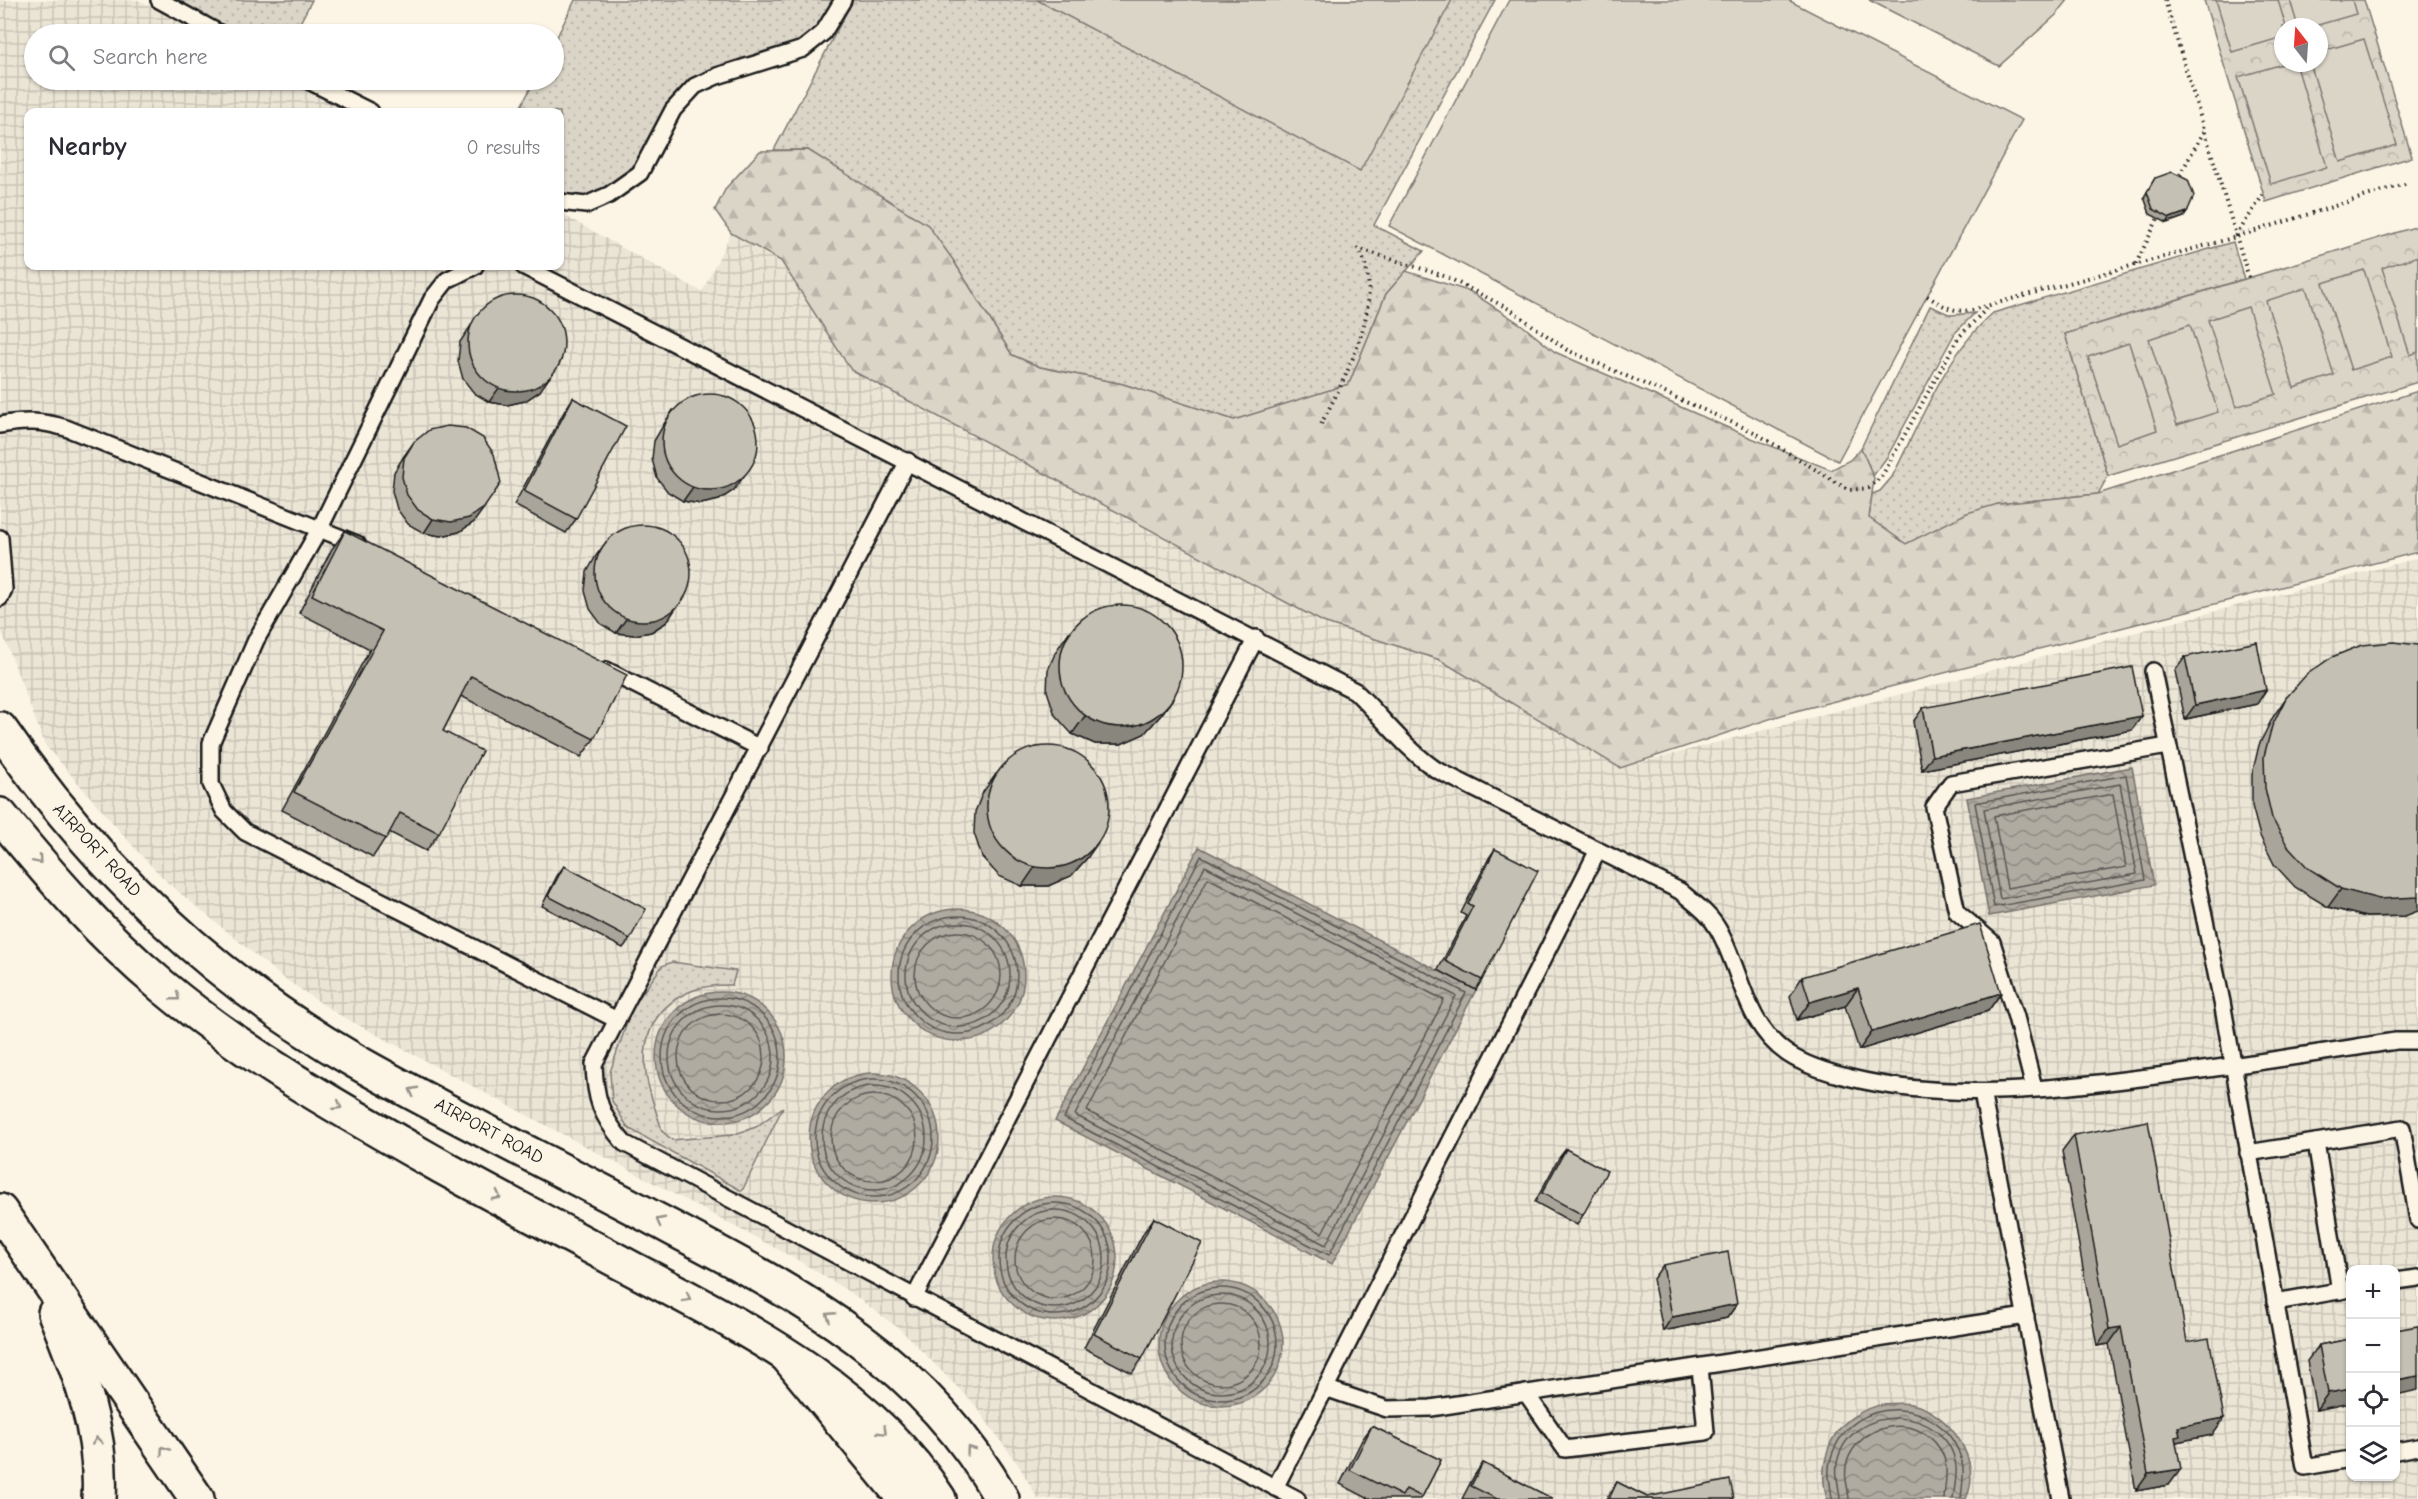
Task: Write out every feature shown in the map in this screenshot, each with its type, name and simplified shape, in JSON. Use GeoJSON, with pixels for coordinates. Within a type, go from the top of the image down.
{"type":"FeatureCollection","features":[{"type":"Feature","properties":{"kind":"main road","name":"AIRPORT ROAD"},"geometry":{"type":"LineString","coordinates":[[0,729],[54,804],[86,842],[162,918],[229,978],[354,1060],[740,1264],[835,1319],[883,1357],[933,1404],[981,1464],[1002,1499]]}},
{"type":"Feature","properties":{"kind":"main road"},"geometry":{"type":"LineString","coordinates":[[0,815],[91,920],[161,986],[238,1044],[280,1072],[445,1168],[720,1316],[787,1356],[873,1422],[900,1447],[939,1499]]}},
{"type":"Feature","properties":{"kind":"main road"},"geometry":{"type":"LineString","coordinates":[[0,1211],[197,1499]]}},
{"type":"Feature","properties":{"kind":"main road"},"geometry":{"type":"LineString","coordinates":[[31,1256],[81,1374],[96,1438],[99,1499]]}},
{"type":"Feature","properties":{"kind":"main road"},"geometry":{"type":"LineString","coordinates":[[787,1356],[905,1499]]}},
{"type":"Feature","properties":{"kind":"lane"},"geometry":{"type":"LineString","coordinates":[[159,0],[203,24]]}},
{"type":"Feature","properties":{"kind":"lane"},"geometry":{"type":"LineString","coordinates":[[564,202],[586,205],[609,195],[640,173],[673,110],[694,86],[717,76],[803,49],[823,33],[843,0]]}},
{"type":"Feature","properties":{"kind":"lane"},"geometry":{"type":"LineString","coordinates":[[327,90],[363,108]]}},
{"type":"Feature","properties":{"kind":"lane"},"geometry":{"type":"LineString","coordinates":[[467,270],[447,280],[432,299],[319,530],[256,640],[211,743],[211,784],[224,811],[245,832],[617,1020]]}},
{"type":"Feature","properties":{"kind":"lane"},"geometry":{"type":"LineString","coordinates":[[531,270],[1256,638],[1355,691],[1412,753],[1435,768],[1680,891],[1704,910],[1719,930],[1746,1001],[1764,1031],[1788,1054],[1827,1072],[1892,1088],[1982,1092],[2232,1067],[2396,1041],[2418,1041]]}},
{"type":"Feature","properties":{"kind":"lane"},"geometry":{"type":"LineString","coordinates":[[0,425],[20,421],[45,422],[66,428],[368,548]]}},
{"type":"Feature","properties":{"kind":"lane"},"geometry":{"type":"LineString","coordinates":[[908,461],[594,1064],[595,1093],[607,1122],[624,1143],[1297,1499]]}},
{"type":"Feature","properties":{"kind":"lane"},"geometry":{"type":"LineString","coordinates":[[0,538],[4,589],[0,598]]}},
{"type":"Feature","properties":{"kind":"lane"},"geometry":{"type":"LineString","coordinates":[[914,1298],[1256,638]]}},
{"type":"Feature","properties":{"kind":"lane"},"geometry":{"type":"LineString","coordinates":[[590,662],[760,748]]}},
{"type":"Feature","properties":{"kind":"lane"},"geometry":{"type":"LineString","coordinates":[[2153,671],[2222,1002],[2305,1467],[2346,1460]]}},
{"type":"Feature","properties":{"kind":"lane"},"geometry":{"type":"LineString","coordinates":[[2034,1088],[2016,1017],[1992,942],[1957,912],[1934,807],[1951,783],[2169,746]]}},
{"type":"Feature","properties":{"kind":"lane"},"geometry":{"type":"LineString","coordinates":[[1275,1488],[1598,850]]}},
{"type":"Feature","properties":{"kind":"lane"},"geometry":{"type":"LineString","coordinates":[[1982,1092],[2061,1499]]}},
{"type":"Feature","properties":{"kind":"lane"},"geometry":{"type":"LineString","coordinates":[[2248,1154],[2418,1126]]}},
{"type":"Feature","properties":{"kind":"lane"},"geometry":{"type":"LineString","coordinates":[[2402,1128],[2418,1220]]}},
{"type":"Feature","properties":{"kind":"lane"},"geometry":{"type":"LineString","coordinates":[[2275,1302],[2345,1290],[2316,1142]]}},
{"type":"Feature","properties":{"kind":"lane"},"geometry":{"type":"LineString","coordinates":[[2400,1280],[2418,1278]]}},
{"type":"Feature","properties":{"kind":"lane"},"geometry":{"type":"LineString","coordinates":[[1325,1388],[1387,1409],[1431,1408],[2025,1316]]}},
{"type":"Feature","properties":{"kind":"lane"},"geometry":{"type":"LineString","coordinates":[[1526,1393],[1565,1449],[1706,1432],[1700,1367]]}},
{"type":"Feature","properties":{"kind":"lane"},"geometry":{"type":"LineString","coordinates":[[2400,1450],[2418,1447]]}},
{"type":"Feature","properties":{"kind":"path"},"geometry":{"type":"LineString","coordinates":[[2164,0],[2248,278]]}},
{"type":"Feature","properties":{"kind":"path"},"geometry":{"type":"LineString","coordinates":[[2177,181],[2204,131]]}},
{"type":"Feature","properties":{"kind":"path"},"geometry":{"type":"LineString","coordinates":[[1927,296],[1950,310],[1960,312],[1990,305],[2236,237],[2408,183]]}},
{"type":"Feature","properties":{"kind":"path"},"geometry":{"type":"LineString","coordinates":[[2236,237],[2264,195]]}},
{"type":"Feature","properties":{"kind":"path"},"geometry":{"type":"LineString","coordinates":[[2136,264],[2158,218]]}},
{"type":"Feature","properties":{"kind":"path"},"geometry":{"type":"LineString","coordinates":[[1321,424],[1355,355],[1363,324],[1369,272],[1357,248],[1447,277],[1511,310],[1567,350],[1754,432],[1849,490],[1869,488],[1882,476],[1958,338],[1990,305]]}},
{"type":"Feature","properties":{"kind":"shaded area"},"geometry":{"type":"Polygon","coordinates":[[[0,0],[138,0],[187,24],[24,24],[24,90],[320,90],[358,108],[24,108],[24,270],[564,270],[564,215],[702,292],[731,233],[781,261],[852,370],[1323,622],[1440,660],[1620,768],[2418,558],[2418,1499],[1038,1499],[1019,1466],[974,1404],[901,1330],[854,1295],[803,1263],[336,1013],[282,977],[169,884],[45,745],[0,627],[0,0]]]}},
{"type":"Feature","properties":{"kind":"green space"},"geometry":{"type":"Polygon","coordinates":[[[170,0],[312,0],[299,24],[217,24],[170,0]]]}},
{"type":"Feature","properties":{"kind":"green space"},"geometry":{"type":"Polygon","coordinates":[[[575,0],[843,0],[823,33],[695,86],[640,173],[609,195],[564,201],[564,108],[520,108],[530,90],[564,90],[563,24],[575,0]]]}},
{"type":"Feature","properties":{"kind":"green space"},"geometry":{"type":"Polygon","coordinates":[[[853,0],[1495,0],[1374,225],[1424,251],[1386,294],[1349,384],[1234,420],[1123,384],[1040,367],[1012,355],[953,260],[808,150],[774,150],[853,0]]]}},
{"type":"Feature","properties":{"kind":"green space"},"geometry":{"type":"Polygon","coordinates":[[[1037,0],[1452,0],[1360,171],[1037,0]]]}},
{"type":"Feature","properties":{"kind":"green space"},"geometry":{"type":"Polygon","coordinates":[[[1509,0],[1788,0],[2022,120],[1838,461],[1389,226],[1509,0]]]}},
{"type":"Feature","properties":{"kind":"green space"},"geometry":{"type":"Polygon","coordinates":[[[1869,0],[2068,0],[2056,15],[1999,66],[1869,0]]]}},
{"type":"Feature","properties":{"kind":"green space"},"geometry":{"type":"Polygon","coordinates":[[[2204,0],[2364,0],[2412,157],[2266,202],[2204,0]]]}},
{"type":"Feature","properties":{"kind":"green space"},"geometry":{"type":"Polygon","coordinates":[[[2216,0],[2278,0],[2283,18],[2274,18],[2274,40],[2232,52],[2216,0]]]}},
{"type":"Feature","properties":{"kind":"green space"},"geometry":{"type":"Polygon","coordinates":[[[2290,0],[2352,0],[2356,14],[2328,22],[2328,18],[2295,18],[2290,0]]]}},
{"type":"Feature","properties":{"kind":"green space"},"geometry":{"type":"Polygon","coordinates":[[[2364,39],[2397,145],[2340,162],[2313,72],[2328,72],[2328,49],[2364,39]]]}},
{"type":"Feature","properties":{"kind":"green space"},"geometry":{"type":"Polygon","coordinates":[[[2274,66],[2274,72],[2299,72],[2327,167],[2271,184],[2238,77],[2274,66]]]}},
{"type":"Feature","properties":{"kind":"green space"},"geometry":{"type":"Polygon","coordinates":[[[808,150],[928,225],[953,260],[1012,355],[1040,367],[1123,384],[1234,420],[1349,384],[1386,294],[1406,271],[1471,292],[1522,325],[1555,352],[1749,437],[1831,470],[1850,460],[1861,448],[1874,478],[1869,518],[1906,544],[1967,513],[1998,504],[2098,494],[2418,391],[2418,552],[1788,713],[1620,768],[1440,660],[1323,622],[851,370],[781,261],[731,233],[715,210],[726,188],[760,151],[808,150]]]}},
{"type":"Feature","properties":{"kind":"green space"},"geometry":{"type":"Polygon","coordinates":[[[2418,226],[2418,382],[2108,476],[2065,334],[2418,226]]]}},
{"type":"Feature","properties":{"kind":"green space"},"geometry":{"type":"Polygon","coordinates":[[[2233,242],[2244,279],[2065,334],[2108,476],[2098,494],[1998,504],[1906,544],[1869,518],[1872,494],[1880,491],[1892,477],[1935,390],[1961,348],[1993,313],[2233,242]]]}},
{"type":"Feature","properties":{"kind":"green space"},"geometry":{"type":"Polygon","coordinates":[[[2418,256],[2418,352],[2410,355],[2382,268],[2418,256]]]}},
{"type":"Feature","properties":{"kind":"green space"},"geometry":{"type":"Polygon","coordinates":[[[2364,270],[2392,357],[2351,370],[2323,283],[2364,270]]]}},
{"type":"Feature","properties":{"kind":"green space"},"geometry":{"type":"Polygon","coordinates":[[[2306,288],[2334,375],[2294,388],[2266,301],[2306,288]]]}},
{"type":"Feature","properties":{"kind":"green space"},"geometry":{"type":"Polygon","coordinates":[[[1930,306],[1951,315],[1975,313],[1955,333],[1887,457],[1873,476],[1861,448],[1930,306]]]}},
{"type":"Feature","properties":{"kind":"green space"},"geometry":{"type":"Polygon","coordinates":[[[2248,307],[2276,394],[2236,407],[2208,320],[2248,307]]]}},
{"type":"Feature","properties":{"kind":"green space"},"geometry":{"type":"Polygon","coordinates":[[[2190,325],[2218,412],[2177,425],[2149,339],[2190,325]]]}},
{"type":"Feature","properties":{"kind":"green space"},"geometry":{"type":"Polygon","coordinates":[[[2129,343],[2157,430],[2117,444],[2088,357],[2129,343]]]}},
{"type":"Feature","properties":{"kind":"green space"},"geometry":{"type":"Polygon","coordinates":[[[672,962],[736,971],[732,985],[695,990],[679,997],[666,1007],[656,1020],[649,1035],[645,1053],[646,1073],[662,1131],[672,1140],[732,1135],[756,1127],[783,1107],[742,1191],[628,1128],[612,1101],[610,1072],[633,1006],[662,966],[672,962]]]}},
{"type":"Feature","properties":{"kind":"water"},"geometry":{"type":"Polygon","coordinates":[[[2132,767],[2154,885],[1989,916],[1967,798],[2132,767]]]}},
{"type":"Feature","properties":{"kind":"water"},"geometry":{"type":"Polygon","coordinates":[[[1199,847],[1476,990],[1332,1264],[1055,1121],[1199,847]]]}},
{"type":"Feature","properties":{"kind":"water"},"geometry":{"type":"Polygon","coordinates":[[[958,909],[983,914],[1004,929],[1019,950],[1024,975],[1019,1000],[1004,1021],[983,1036],[958,1041],[933,1036],[912,1021],[897,1000],[892,975],[897,950],[912,929],[933,914],[958,909]]]}},
{"type":"Feature","properties":{"kind":"water"},"geometry":{"type":"Polygon","coordinates":[[[721,992],[746,997],[767,1011],[781,1032],[786,1057],[781,1082],[767,1103],[746,1117],[721,1122],[696,1117],[675,1103],[661,1082],[656,1057],[661,1032],[675,1011],[696,997],[721,992]]]}},
{"type":"Feature","properties":{"kind":"water"},"geometry":{"type":"Polygon","coordinates":[[[874,1073],[899,1078],[920,1092],[934,1113],[939,1138],[934,1163],[920,1184],[899,1198],[874,1203],[849,1198],[828,1184],[814,1163],[809,1138],[814,1113],[828,1092],[849,1078],[874,1073]]]}},
{"type":"Feature","properties":{"kind":"water"},"geometry":{"type":"Polygon","coordinates":[[[1055,1197],[1079,1201],[1099,1215],[1113,1235],[1117,1259],[1113,1283],[1099,1303],[1079,1317],[1055,1321],[1031,1317],[1011,1303],[997,1283],[993,1259],[997,1235],[1011,1215],[1031,1201],[1055,1197]]]}},
{"type":"Feature","properties":{"kind":"water"},"geometry":{"type":"Polygon","coordinates":[[[1221,1282],[1245,1286],[1265,1300],[1279,1320],[1283,1344],[1279,1368],[1265,1388],[1245,1402],[1221,1406],[1197,1402],[1177,1388],[1163,1368],[1159,1344],[1163,1320],[1177,1300],[1197,1286],[1221,1282]]]}},
{"type":"Feature","properties":{"kind":"water"},"geometry":{"type":"Polygon","coordinates":[[[1908,1403],[1925,1409],[1950,1427],[1960,1440],[1967,1455],[1970,1485],[1966,1499],[1827,1499],[1824,1487],[1825,1464],[1832,1441],[1846,1422],[1882,1404],[1908,1403]]]}},
{"type":"Feature","properties":{"kind":"building"},"geometry":{"type":"Polygon","coordinates":[[[2172,172],[2188,180],[2194,196],[2187,212],[2170,218],[2153,209],[2147,192],[2155,178],[2172,172]]]}},
{"type":"Feature","properties":{"kind":"building"},"geometry":{"type":"Polygon","coordinates":[[[516,295],[534,299],[550,309],[560,325],[564,343],[560,361],[550,377],[534,387],[516,391],[498,387],[482,377],[472,361],[468,343],[472,325],[482,309],[498,299],[516,295]]]}},
{"type":"Feature","properties":{"kind":"building"},"geometry":{"type":"Polygon","coordinates":[[[710,394],[728,398],[744,408],[754,424],[758,442],[754,460],[744,476],[728,486],[710,490],[692,486],[676,476],[666,460],[662,442],[666,424],[676,408],[692,398],[710,394]]]}},
{"type":"Feature","properties":{"kind":"building"},"geometry":{"type":"Polygon","coordinates":[[[573,398],[626,426],[576,519],[524,491],[573,398]]]}},
{"type":"Feature","properties":{"kind":"building"},"geometry":{"type":"Polygon","coordinates":[[[447,426],[466,428],[483,438],[494,454],[501,483],[484,508],[469,518],[451,522],[433,519],[418,510],[407,495],[402,477],[404,458],[414,442],[429,430],[447,426]]]}},
{"type":"Feature","properties":{"kind":"building"},"geometry":{"type":"Polygon","coordinates":[[[643,525],[661,529],[677,539],[687,555],[691,573],[687,591],[677,607],[661,617],[643,621],[625,617],[609,607],[599,591],[595,573],[599,555],[609,539],[625,529],[643,525]]]}},
{"type":"Feature","properties":{"kind":"building"},"geometry":{"type":"Polygon","coordinates":[[[345,531],[627,675],[594,739],[471,676],[443,731],[482,751],[439,833],[400,813],[386,839],[294,792],[383,631],[312,595],[345,531]]]}},
{"type":"Feature","properties":{"kind":"building"},"geometry":{"type":"Polygon","coordinates":[[[1121,605],[1144,610],[1155,615],[1164,623],[1172,632],[1177,643],[1182,666],[1177,689],[1172,700],[1164,709],[1155,717],[1144,722],[1121,727],[1098,722],[1087,717],[1078,709],[1070,700],[1065,689],[1060,666],[1065,643],[1070,632],[1078,623],[1087,615],[1098,610],[1121,605]]]}},
{"type":"Feature","properties":{"kind":"building"},"geometry":{"type":"Polygon","coordinates":[[[2257,642],[2266,690],[2195,705],[2185,657],[2257,642]]]}},
{"type":"Feature","properties":{"kind":"building"},"geometry":{"type":"Polygon","coordinates":[[[2393,642],[2418,645],[2418,897],[2379,899],[2341,889],[2308,868],[2287,845],[2272,818],[2265,788],[2264,756],[2272,726],[2286,698],[2306,675],[2332,657],[2362,645],[2393,642]]]}},
{"type":"Feature","properties":{"kind":"building"},"geometry":{"type":"Polygon","coordinates":[[[2132,667],[2142,716],[1932,756],[1923,708],[2132,667]]]}},
{"type":"Feature","properties":{"kind":"building"},"geometry":{"type":"Polygon","coordinates":[[[1048,746],[1071,751],[1082,756],[1091,764],[1099,773],[1104,784],[1109,807],[1104,830],[1099,841],[1091,850],[1082,858],[1071,863],[1048,868],[1025,863],[1014,858],[1005,850],[997,841],[992,830],[987,807],[992,784],[997,773],[1005,764],[1014,756],[1025,751],[1048,746]]]}},
{"type":"Feature","properties":{"kind":"building"},"geometry":{"type":"Polygon","coordinates":[[[1495,849],[1538,871],[1482,980],[1445,961],[1473,906],[1468,904],[1495,849]]]}},
{"type":"Feature","properties":{"kind":"building"},"geometry":{"type":"Polygon","coordinates":[[[564,866],[646,909],[630,939],[548,896],[564,866]]]}},
{"type":"Feature","properties":{"kind":"building"},"geometry":{"type":"Polygon","coordinates":[[[1980,924],[2001,993],[1872,1032],[1858,988],[1810,1002],[1802,977],[1980,924]]]}},
{"type":"Feature","properties":{"kind":"building"},"geometry":{"type":"Polygon","coordinates":[[[2148,1121],[2187,1342],[2209,1338],[2224,1418],[2178,1427],[2180,1436],[2175,1437],[2181,1469],[2148,1474],[2121,1327],[2109,1329],[2074,1135],[2148,1121]]]}},
{"type":"Feature","properties":{"kind":"building"},"geometry":{"type":"Polygon","coordinates":[[[1566,1149],[1607,1171],[1583,1215],[1542,1193],[1566,1149]]]}},
{"type":"Feature","properties":{"kind":"building"},"geometry":{"type":"Polygon","coordinates":[[[1154,1218],[1202,1243],[1142,1359],[1094,1334],[1154,1218]]]}},
{"type":"Feature","properties":{"kind":"building"},"geometry":{"type":"Polygon","coordinates":[[[1728,1252],[1737,1304],[1672,1317],[1663,1265],[1728,1252]]]}},
{"type":"Feature","properties":{"kind":"building"},"geometry":{"type":"Polygon","coordinates":[[[2418,1326],[2418,1376],[2400,1379],[2400,1329],[2418,1326]]]}},
{"type":"Feature","properties":{"kind":"building"},"geometry":{"type":"Polygon","coordinates":[[[2346,1340],[2346,1390],[2328,1393],[2319,1345],[2346,1340]]]}},
{"type":"Feature","properties":{"kind":"building"},"geometry":{"type":"Polygon","coordinates":[[[1372,1426],[1441,1460],[1422,1497],[1406,1489],[1402,1496],[1350,1470],[1372,1426]]]}},
{"type":"Feature","properties":{"kind":"building"},"geometry":{"type":"Polygon","coordinates":[[[1483,1463],[1553,1499],[1497,1499],[1471,1486],[1483,1463]]]}},
{"type":"Feature","properties":{"kind":"building"},"geometry":{"type":"Polygon","coordinates":[[[1730,1480],[1734,1499],[1609,1499],[1617,1482],[1647,1497],[1730,1480]]]}}]}
